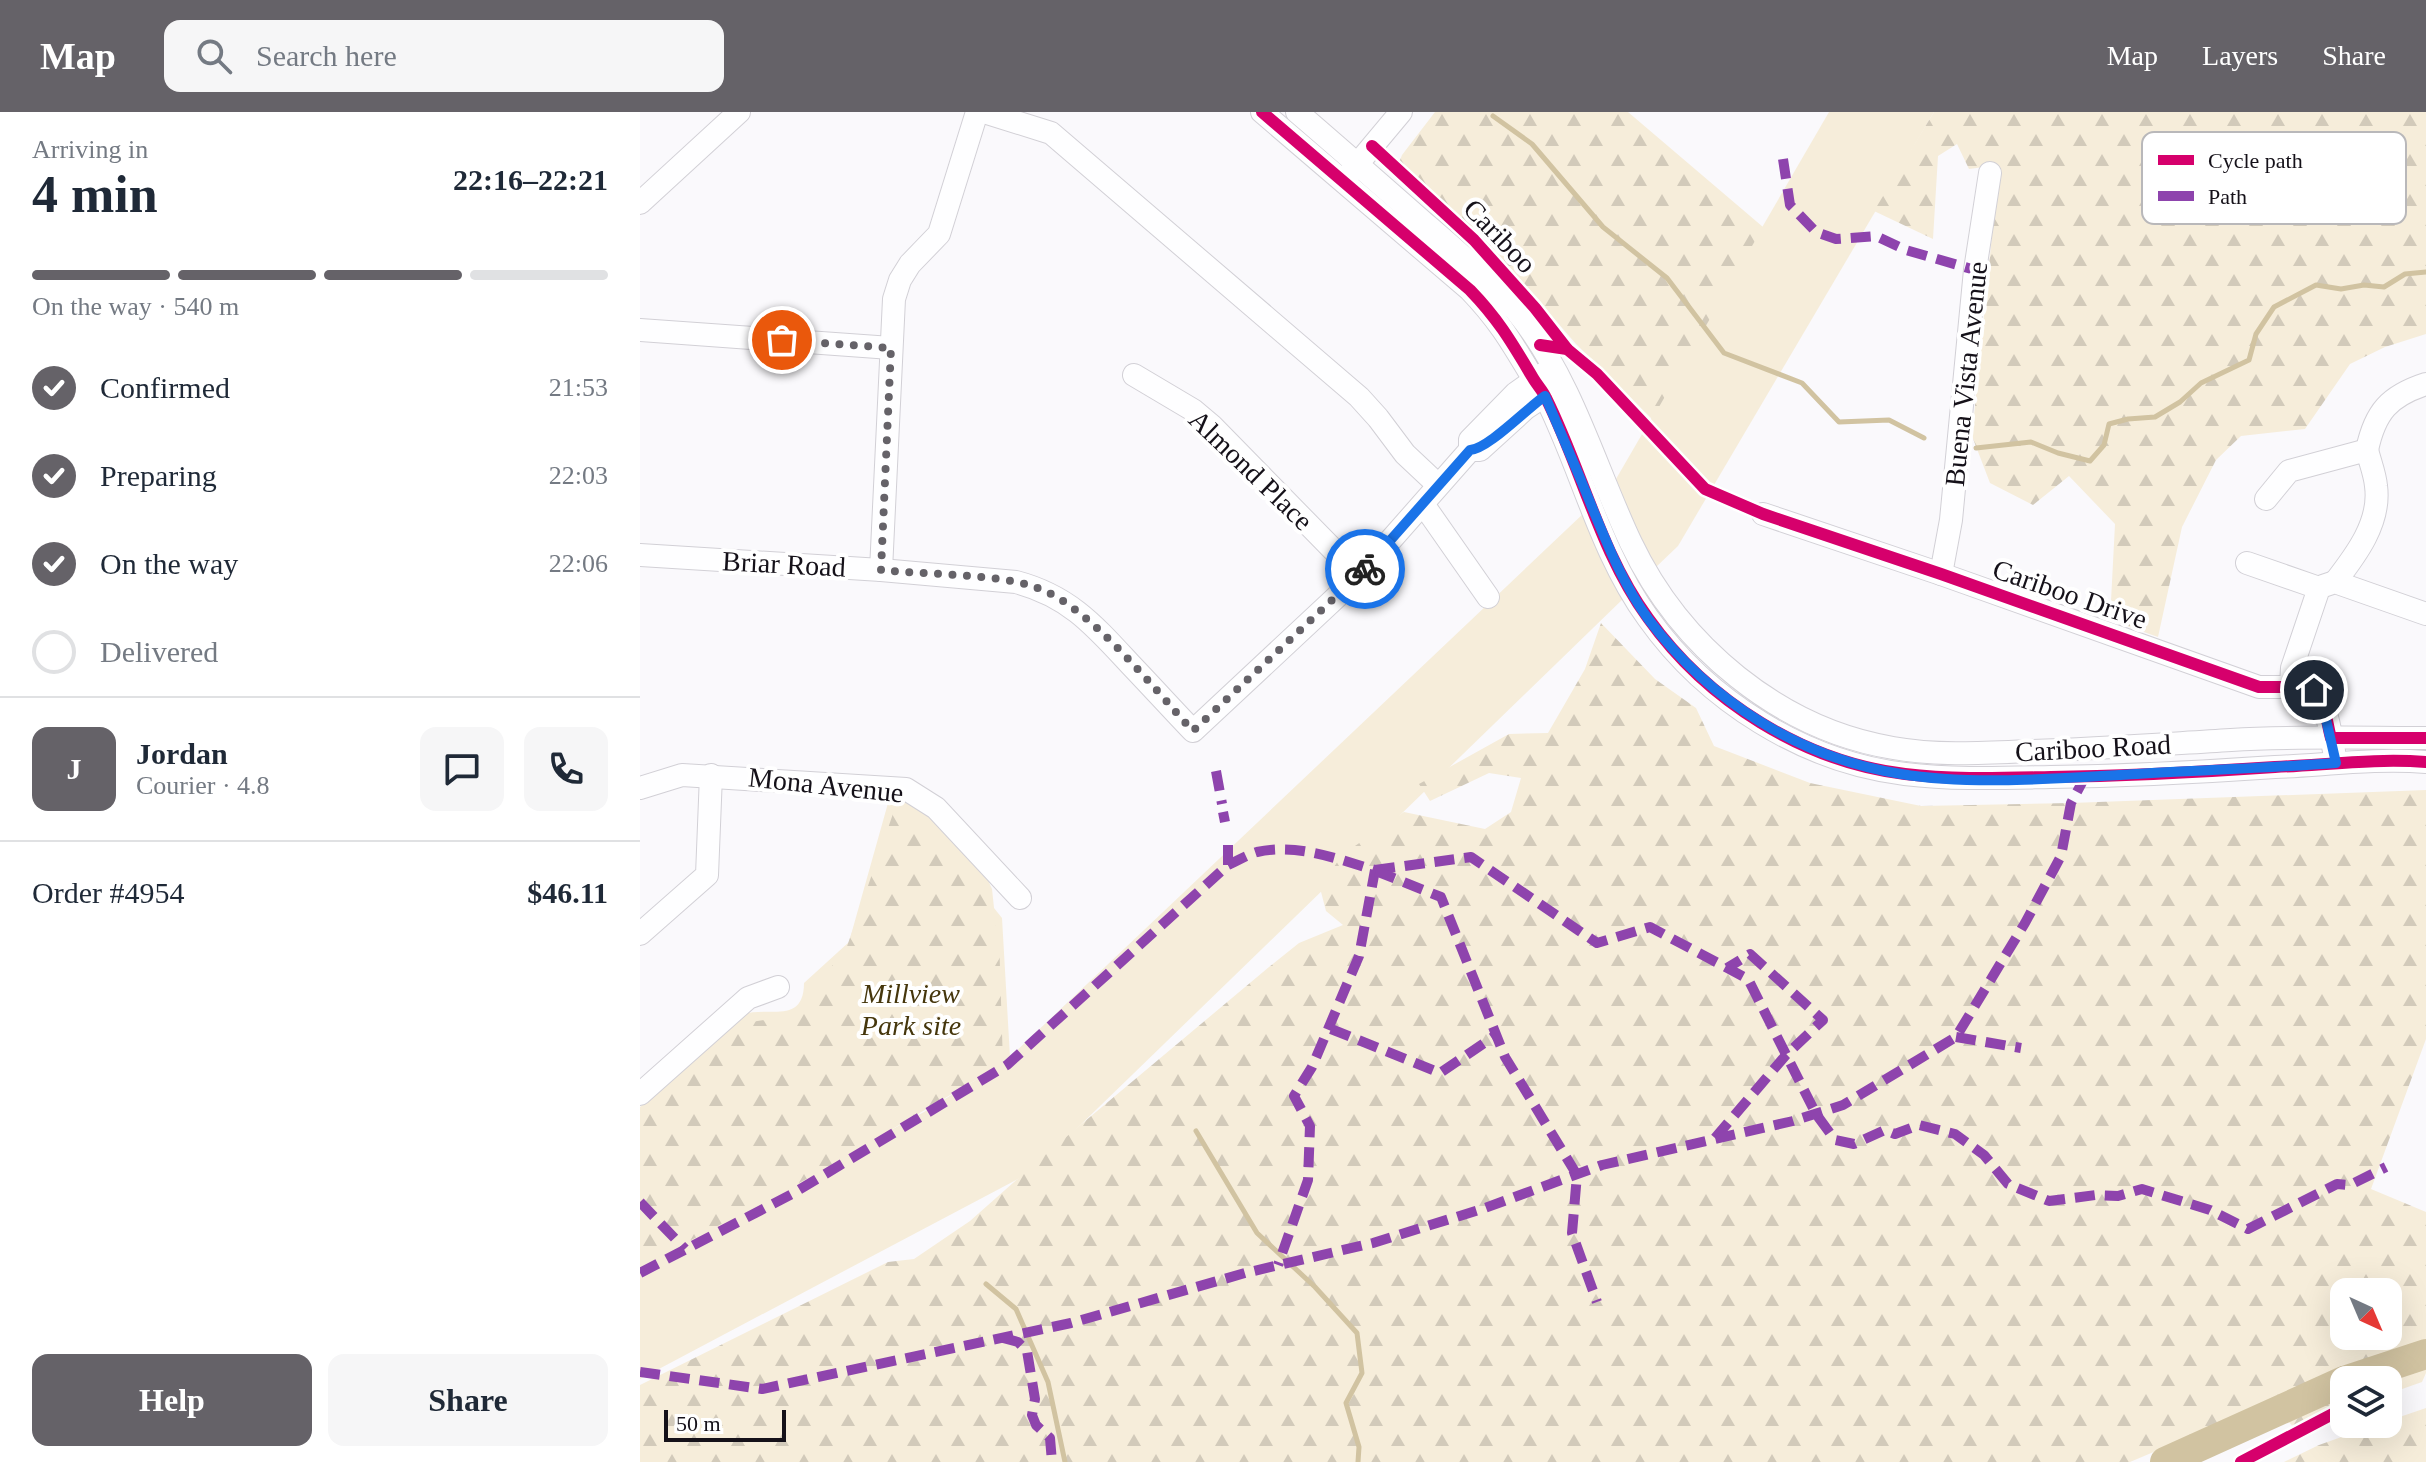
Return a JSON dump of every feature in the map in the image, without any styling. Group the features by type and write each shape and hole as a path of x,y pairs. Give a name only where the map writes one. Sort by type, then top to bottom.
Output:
{"street":[{"path":"640,203 739,112"},
{"path":"881,570 894,299 900,280 915,258 939,234 977,112"},
{"path":"984,112 1051,133 1359,397 1405,454 1438,485"},
{"name":"Cariboo Road","path":"1262,112 1351,172"},
{"name":"Cariboo Road","path":"1297,112 1351,172 1480,301 1549,381 1631,544 1667,604 1704,648 1772,702 1862,741 1891,748 1961,754 2233,740 2426,738"},
{"path":"1351,172 1401,112"},
{"name":"Buena Vista Avenue","path":"1941,574 1951,520 1975,270 1990,173"},
{"path":"640,330 891,348"},
{"name":"Almond Place","path":"1134,375 1193,410 1212,426 1359,576"},
{"name":"Briar Road","path":"640,555 1016,582 1054,595 1088,619 1193,731 1359,576 1470,450 1480,450 1526,408 1549,381"},
{"name":"Cariboo Road","path":"1549,381 1616,565 1649,620 1715,690 1769,728 1796,742 1859,765 1931,777 2085,777 2404,760 2426,762"},
{"path":"2291,687 2292,668 2327,585 2355,557 2374,512 2377,488 2367,450 2372,425 2387,404 2405,391 2426,384"},
{"path":"2266,499 2289,471 2367,450"},
{"path":"1423,504 1488,597"},
{"name":"Cariboo Drive","path":"1763,514 2259,687 2308,687 2318,695 2336,763"},
{"path":"2247,563 2426,614"},
{"path":"640,934 707,875 711,775"},
{"name":"Mona Avenue","path":"640,788 668,777 711,775 906,789 936,808 1020,898"},
{"path":"640,1094 748,998 778,987"}],"green space":[{"path":"1435,112 1628,112 1763,227 1652,419 1576,344 1499,255 1397,168 1402,155"},
{"path":"1829,112 1934,112 1678,546 1655,568 1616,479"},
{"path":"1934,112 2426,112 2426,334 2385,347 2350,364 2305,429 2241,436 2216,460 2182,527 2158,637 2110,620 2115,524 2069,476 2033,505 1990,483 1972,436 1999,165 1969,169 1957,144 1938,156 1933,239 1874,211"},
{"path":"1585,512 1625,597 1033,1171 640,1379 640,1266 924,1112 1003,1063 669,1247 640,1218 640,1107 742,1015 782,1011 798,1005 804,983 849,942 890,796 912,802 926,813 987,878 994,908 1002,918 1010,1057"},
{"path":"1601,623 1655,679 1696,708 1714,746 1810,783 1921,806 2426,790 2426,1039 2371,1189 2426,1212 2426,1373 2422,1382 2402,1389 2402,1366 2330,1366 2330,1415 2294,1428 2272,1402 2130,1462 640,1462 640,1385 888,1262 914,1259 970,1221 1299,943 1343,925 1326,911 1320,888 1342,855 1404,812 1485,829 1511,812 1521,778 1489,773 1430,801 1419,784 1509,734 1548,733 1585,669"},
{"name":"Millview Park site","path":"895,808 929,829 970,871 986,899 999,937 1003,1064 816,1174 640,1267 640,1120 751,1022 792,1016 810,998 812,984 844,955"},
{"path":"2426,1408 2426,1462 2284,1462 2339,1438 2402,1438 2402,1416"}],"waterway":[{"path":"1493,116 1532,144 1603,227 1667,278 1724,353 1802,383 1839,422 1889,420 1924,438"},
{"path":"1976,448 2031,442 2090,461 2104,445 2109,424 2155,417 2180,402 2201,383 2249,360 2256,334 2274,307 2316,285 2341,289 2364,285 2384,287 2405,274 2426,272"},
{"path":"1196,1131 1257,1233 1315,1287 1357,1333 1362,1373 1346,1403 1359,1447 1358,1462"},
{"path":"986,1284 1016,1309 1048,1382 1065,1462"},
{"path":"2390,1366 2426,1354"},
{"path":"2165,1462 2330,1387"}],"marked path":[{"path":"1783,159 1790,205 1816,232 1836,239 1876,236 1906,250 1975,270"},
{"path":"1216,771 1222,804"},
{"path":"640,1372 762,1389 1071,1323 1245,1273 1373,1243 1485,1208 1602,1165 1793,1121 1843,1105 1956,1037 2025,923 2061,856 2071,803 2085,777"},
{"path":"1223,812 1225,822"},
{"path":"640,1273 792,1194 1007,1065 1228,865 1228,841"},
{"path":"1228,865 1257,852 1287,849 1375,870 1359,956 1312,1067 1294,1096 1310,1126 1308,1180 1278,1265"},
{"path":"1375,870 1471,857 1597,943 1650,927 1748,979 1816,1114 1835,1140 1854,1144 1885,1130 1895,1134 1919,1125 1955,1134 1984,1155 2008,1184 2049,1201 2096,1195 2118,1196 2142,1189 2210,1210 2248,1229 2337,1184 2350,1185 2386,1167"},
{"path":"1376,871 1441,897 1505,1057 1577,1175 1572,1233 1597,1302"},
{"path":"1715,1138 1786,1055 1823,1020 1750,954 1727,968"},
{"path":"1331,1029 1440,1073 1496,1035"},
{"path":"1956,1037 2021,1048"},
{"path":"640,1202 685,1249"},
{"path":"1003,1338 1018,1342 1027,1351 1035,1399 1032,1415 1036,1425 1050,1438 1052,1462"}],"cycle path":[{"path":"1262,112 1470,290 1489,311 1545,395 1604,538 1631,593 1672,648 1699,676 1761,723 1831,756 1867,767 1941,777 2107,776 2369,761 2426,762"},
{"name":"Cariboo","path":"1372,146 1474,240 1567,349"},
{"path":"1540,345 1567,349 1597,374 1705,489 1763,514 2259,687 2308,687 2322,703 2331,738 2426,738"},
{"path":"2241,1462 2330,1415"}],"way so far":[{"path":"782,340 891,348 881,570 1016,582 1054,595 1088,619 1193,731 1365,569"}],"route":[{"path":"1365,569 1470,450 1480,450 1526,408 1545,396 1616,565 1649,620 1715,690 1769,728 1818,751 1859,765 1902,774 1987,779 2085,777 2336,763 2322,702 2314,690"}]}
